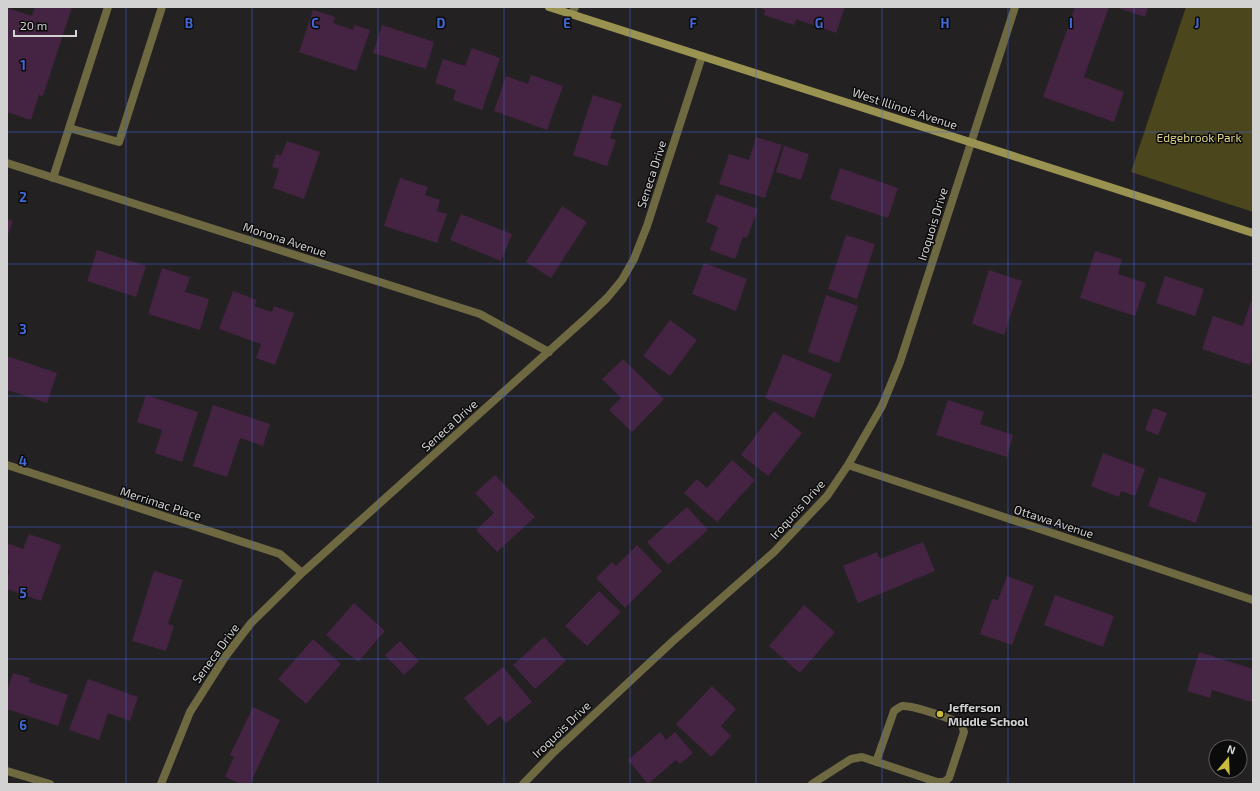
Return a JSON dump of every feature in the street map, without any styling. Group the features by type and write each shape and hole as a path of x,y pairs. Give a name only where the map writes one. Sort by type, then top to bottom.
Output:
{"main road":[{"name":"West Illinois Avenue","path":"550,7 573,11 702,56 1253,233"}],"street":[{"path":"53,178 108,7"},
{"path":"69,128 119,142 162,7"},
{"name":"Iroquois Drive","path":"523,784 555,751 673,641 774,552 827,496 848,465 882,406 900,362 1014,7"},
{"name":"Seneca Drive","path":"161,784 190,712 205,687 251,623 302,572 549,352 607,298 622,280 634,259 649,218 702,56"},
{"name":"Monona Avenue","path":"7,163 480,314 549,352"},
{"name":"Merrimac Place","path":"7,465 280,554 302,572"},
{"name":"Ottawa Avenue","path":"848,465 1253,600"},
{"path":"812,784 851,759 862,757 876,762 937,782 944,782 949,778 964,732 962,725 955,720 901,706 894,711 876,762"},
{"path":"7,771 50,784"}],"green space":[{"name":"Edgebrook Park","path":"1186,7 1253,7 1253,212 1131,172"}],"building":[{"path":"35,7 72,7 43,96 39,95 31,120 7,112 7,8 32,16"},
{"path":"756,7 845,7 836,33 796,19 794,25 764,15 765,10"},
{"path":"1075,7 1109,7 1084,77 1124,92 1114,122 1043,97"},
{"path":"1115,7 1148,7 1145,17"},
{"path":"313,10 335,17 333,23 353,30 354,25 370,30 356,71 299,52"},
{"path":"382,25 434,42 426,69 373,53"},
{"path":"472,48 500,58 482,110 453,100 456,90 435,83 443,59 465,66"},
{"path":"531,75 563,86 547,130 494,111 506,76 528,84"},
{"path":"593,95 622,104 610,138 616,140 607,166 573,155"},
{"path":"756,137 782,145 765,198 719,184 729,154 749,160"},
{"path":"287,141 320,152 304,199 273,188 279,169 272,167 276,154 281,156"},
{"path":"784,146 809,154 801,180 776,172"},
{"path":"840,168 898,188 888,218 830,199"},
{"path":"400,178 428,187 425,195 440,200 437,211 447,214 437,243 384,226"},
{"path":"716,194 758,209 747,238 743,237 735,259 710,250 718,227 706,222"},
{"path":"562,206 587,222 551,278 526,262"},
{"path":"461,214 512,234 501,261 450,240"},
{"path":"7,219 13,221 7,238"},
{"path":"846,235 875,244 857,299 828,289"},
{"path":"97,250 146,266 136,297 87,281"},
{"path":"1095,251 1122,259 1118,274 1146,283 1135,316 1080,298"},
{"path":"704,263 747,279 736,311 692,294"},
{"path":"162,268 190,277 185,292 209,299 200,330 148,314"},
{"path":"989,270 1022,281 1004,335 972,324"},
{"path":"1165,276 1204,289 1195,316 1156,303"},
{"path":"233,291 257,300 254,306 272,312 274,306 294,313 275,365 256,358 261,344 219,329"},
{"path":"826,295 858,306 839,363 808,352"},
{"path":"1251,301 1253,302 1253,355 1250,365 1202,349 1213,316 1243,326"},
{"path":"670,320 697,340 670,376 643,356"},
{"path":"783,354 832,374 814,418 765,398"},
{"path":"7,356 57,373 47,403 7,390"},
{"path":"623,359 664,399 632,432 609,410 621,398 602,379"},
{"path":"146,395 198,412 182,462 155,453 162,430 137,422"},
{"path":"948,400 984,412 980,424 1013,435 1007,457 936,435"},
{"path":"213,405 270,424 263,446 240,438 227,477 193,466"},
{"path":"1153,408 1167,413 1158,435 1145,430"},
{"path":"774,411 802,433 768,476 741,455"},
{"path":"1103,453 1145,469 1135,496 1121,491 1119,497 1091,486"},
{"path":"732,460 755,480 717,522 684,493 697,479 707,488"},
{"path":"495,475 535,517 497,552 476,530 494,513 475,493"},
{"path":"1159,477 1206,493 1196,523 1148,506"},
{"path":"687,507 708,530 668,565 647,542"},
{"path":"29,534 61,545 41,601 7,589 9,570 7,570 7,543 23,549"},
{"path":"923,542 935,571 858,603 843,566 877,552 880,559"},
{"path":"637,545 662,571 625,608 596,578 612,562 616,566"},
{"path":"154,571 183,580 168,624 174,626 166,651 132,641"},
{"path":"1007,576 1034,586 1012,645 980,634 992,599 998,600"},
{"path":"599,591 621,612 587,646 565,626"},
{"path":"1055,595 1114,616 1103,647 1044,625"},
{"path":"354,603 385,631 358,662 326,635"},
{"path":"804,605 835,632 800,673 769,646"},
{"path":"544,637 566,661 535,689 513,665"},
{"path":"313,639 341,664 306,704 278,679"},
{"path":"400,641 419,661 404,675 385,655"},
{"path":"1199,652 1253,669 1252,702 1212,690 1210,698 1187,691"},
{"path":"503,667 532,702 506,723 500,716 488,726 464,698"},
{"path":"13,673 30,678 29,682 68,695 58,726 7,709 7,691"},
{"path":"88,679 138,697 130,721 108,713 99,740 69,730"},
{"path":"712,686 736,709 721,726 731,736 711,757 676,724"},
{"path":"253,707 280,720 250,784 241,784 225,777 234,757 230,755"},
{"path":"660,732 666,740 675,732 693,753 680,764 676,760 648,784 628,760"}],"place":[{"name":"Jefferson Middle School","path":"940,714"}]}
